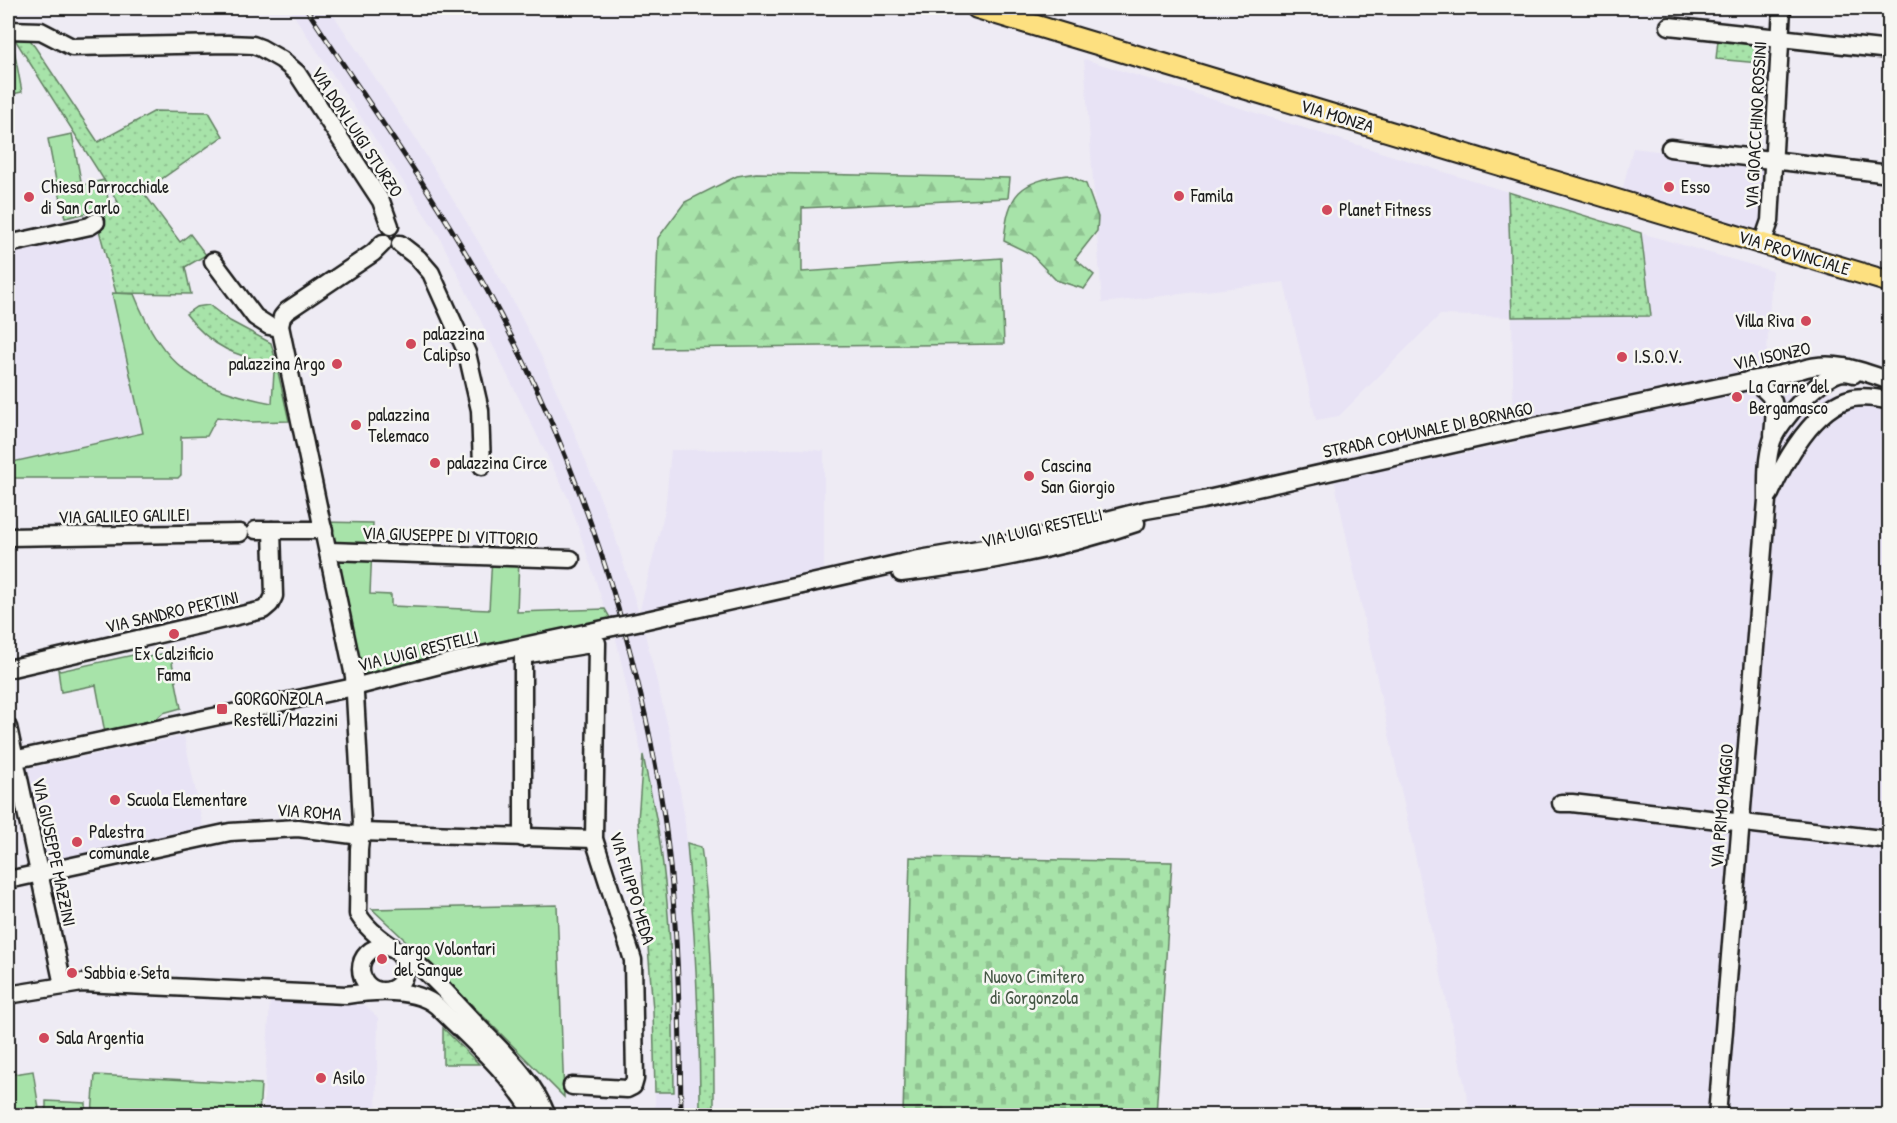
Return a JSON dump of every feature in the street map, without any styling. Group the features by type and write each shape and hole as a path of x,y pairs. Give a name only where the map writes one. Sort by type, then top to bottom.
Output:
{"main road":[{"name":"VIA MONZA","path":"976,8 1698,224"},
{"name":"VIA PROVINCIALE","path":"1698,224 1890,282"}],"street":[{"name":"VIA GIOACCHINO ROSSINI","path":"1762,243 1770,221 1782,8"},
{"path":"1669,26 1890,50"},
{"name":"VIA DON LUIGI STURZO","path":"8,30 41,31 72,47 253,45 271,52 297,73 381,201 390,226 402,232 403,239 392,244"},
{"path":"1670,148 1890,174"},
{"path":"8,244 90,226 96,222"},
{"path":"8,995 87,984 346,995 394,988 404,977 405,963 401,956 360,918 358,909 361,834 354,676 280,328 282,317 287,311 392,244 418,258 431,273 467,353 480,410 482,466"},
{"path":"213,261 256,318 269,326 280,328"},
{"name":"VIA ISONZO","path":"1662,399 1800,370 1830,371"},
{"path":"1830,371 1890,382"},
{"path":"1830,371 1890,392"},
{"name":"VIA PRIMO MAGGIO","path":"1816,422 1833,389 1830,371"},
{"name":"VIA PRIMO MAGGIO","path":"1773,439 1789,415 1830,371"},
{"name":"VIA PRIMO MAGGIO","path":"1717,1116 1767,500 1767,471 1776,408 1769,392 1749,380"},
{"name":"VIA PRIMO MAGGIO","path":"1767,500 1788,457 1816,422 1833,406 1853,398 1890,401"},
{"name":"STRADA COMUNALE DI BORNAGO","path":"1203,500 1662,399"},
{"name":"VIA LUIGI RESTELLI","path":"11,760 354,687 459,660 914,560 1025,541 1146,510 1203,500"},
{"path":"256,531 324,530"},
{"name":"VIA GALILEO GALILEI","path":"8,537 256,531"},
{"name":"VIA SANDRO PERTINI","path":"8,669 263,610 274,598 256,531"},
{"name":"VIA GIUSEPPE DI VITTORIO","path":"329,551 571,559"},
{"name":"VIA FILIPPO MEDA","path":"523,838 523,655 597,643 594,839 633,960 635,1079 633,1086 627,1089 572,1086"},
{"name":"VIA GIUSEPPE MAZZINI","path":"8,727 11,760 39,873 63,986"},
{"path":"1562,803 1890,840"},
{"name":"VIA ROMA","path":"8,880 239,831 297,828 361,834 594,839"},
{"path":"535,1116 510,1080 436,1006 422,997 372,988 364,981 360,971 367,953 376,947 387,946 416,964 434,980 524,1075 537,1093 547,1116"}],"shaded area":[{"path":"289,8 329,8 419,144 513,301 543,360 571,424 615,536 639,613 665,510 671,450 802,449 824,451 824,568 817,576 640,614 672,743 684,814 694,914 700,1115 655,1115 655,1092 674,1092 670,947 656,819 612,621 605,609 569,500 439,236"},
{"path":"1084,59 1508,192 1512,316 1650,316 1641,233 1772,271 1766,368 1889,413 1889,1115 1471,1115 1334,479 1514,444 1512,317 1440,315 1339,416 1316,420 1284,282 1102,303"},
{"path":"1633,148 1768,165 1764,220 1760,232 1622,191"},
{"path":"98,229 143,433 8,463 8,250"},
{"name":"Scuola Elementare","path":"184,736 204,831 45,864 26,769"},
{"name":"Asilo","path":"270,1001 365,1005 378,1018 376,1115 263,1115"}],"green space":[{"path":"14,38 29,38 98,142 155,111 209,112 223,136 143,192 180,242 190,234 206,255 185,267 191,294 116,293 96,219 118,202"},
{"path":"1718,40 1760,44 1759,63 1716,59"},
{"path":"13,44 22,92 8,95 8,45"},
{"path":"72,134 81,181 57,186 48,139"},
{"path":"756,173 1010,178 1008,198 802,208 802,272 1001,258 1004,344 654,348 658,238 685,202 737,176"},
{"path":"1068,175 1086,184 1098,217 1097,231 1075,259 1094,275 1084,289 1056,280 1031,254 1004,241 1009,211 1019,192 1038,181"},
{"path":"104,180 110,208 65,218 59,191"},
{"path":"1508,192 1641,233 1651,316 1512,317"},
{"path":"112,293 134,294 157,340 185,371 202,381 222,390 272,403 274,372 278,372 289,421 250,422 217,417 207,436 181,437 181,475 178,478 8,478 8,463 143,433"},
{"path":"209,305 230,321 271,343 277,365 226,349 206,335 186,314 196,307"},
{"path":"322,522 373,523 370,594 391,595 391,606 489,610 492,556 519,558 517,612 605,609 612,621 353,686"},
{"path":"170,652 181,708 163,713 151,723 105,733 96,685 61,692 58,669 60,671 142,653 144,658"},
{"path":"643,755 656,818 665,886 672,989 674,1092 655,1092 653,1010 638,820"},
{"path":"687,843 701,847 705,880 712,981 714,1115 700,1115 696,979"},
{"name":"Nuovo Cimitero di Gorgonzola","path":"910,857 1172,862 1156,1115 903,1115"},
{"path":"557,905 564,1097 436,969 372,909"},
{"path":"443,1028 479,1064 443,1064"},
{"path":"33,1071 40,1115 12,1115 8,1075"},
{"path":"95,1075 261,1084 259,1115 92,1115"},
{"path":"46,1101 86,1103 86,1115 46,1115"}],"railway":[{"path":"306,8 422,182 487,290 548,415 575,480 598,546 637,680 664,816 675,928 681,1116"}],"place":[{"name":"Esso","path":"1669,187"},
{"name":"Famila","path":"1179,196"},
{"name":"Chiesa Parrocchiale di San Carlo","path":"29,197"},
{"name":"Planet Fitness","path":"1327,210"},
{"name":"Villa Riva","path":"1806,321"},
{"name":"palazzina Calipso","path":"411,344"},
{"name":"I.S.O.V.","path":"1622,357"},
{"name":"palazzina Argo","path":"337,364"},
{"name":"La Carne del Bergamasco","path":"1737,397"},
{"name":"palazzina Telemaco","path":"356,425"},
{"name":"palazzina Circe","path":"435,463"},
{"name":"Cascina San Giorgio","path":"1029,476"},
{"name":"Ex Calzificio Fama","path":"174,634"},
{"name":"GORGONZOLA Restelli/Mazzini","path":"222,709"},
{"name":"Scuola Elementare","path":"115,800"},
{"name":"Palestra comunale","path":"77,842"},
{"name":"Largo Volontari del Sangue","path":"382,959"},
{"name":"Sabbia e Seta","path":"72,973"},
{"name":"Sala Argentia","path":"44,1038"},
{"name":"Asilo","path":"321,1078"}]}
